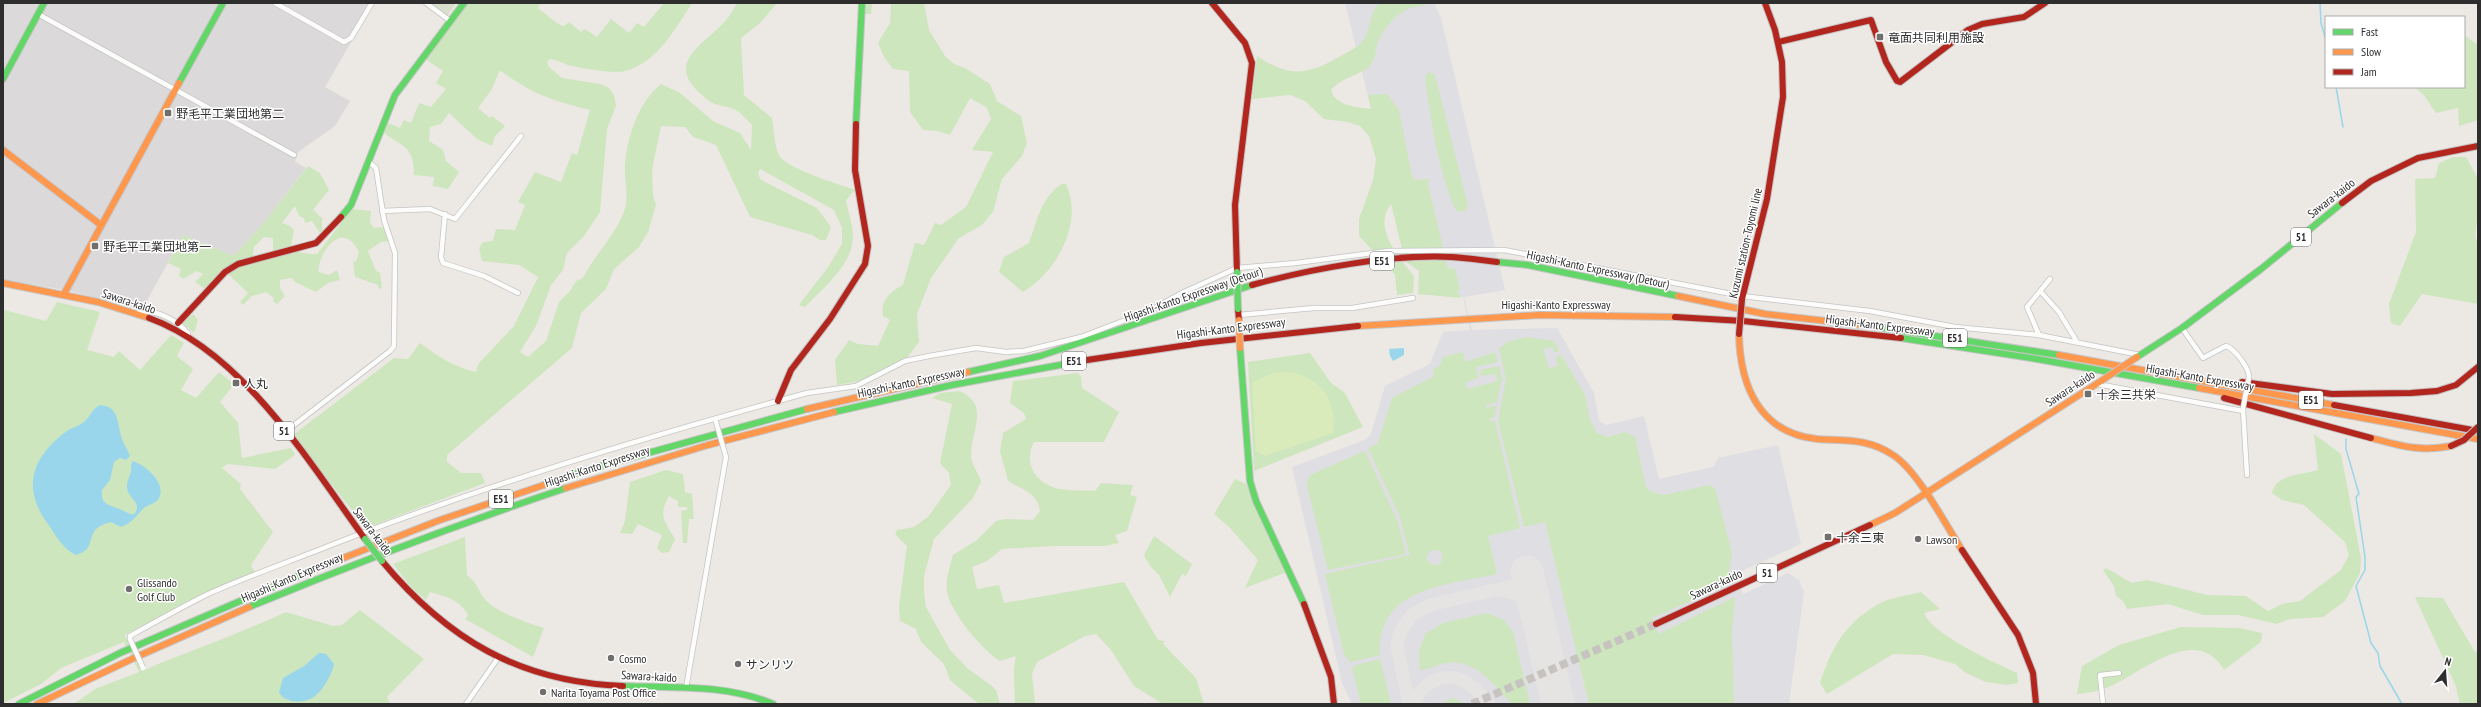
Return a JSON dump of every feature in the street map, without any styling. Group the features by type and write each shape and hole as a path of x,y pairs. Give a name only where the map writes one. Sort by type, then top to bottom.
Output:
{"main road":[{"path":"3,79 44,3"},
{"path":"64,294 223,3"},
{"path":"178,322 225,272 238,264 316,243 324,238 350,208 395,95 449,20 464,3"},
{"path":"778,401 791,370 830,319 865,264 867,255 868,237 855,170 858,52 862,3"},
{"path":"1212,3 1245,43 1252,63 1235,205 1240,348 1250,481 1256,501 1298,592 1331,677 1334,704"},
{"name":"Kuzumi station-Toyomi line","path":"1766,3 1778,42 1782,62 1783,97 1767,199 1742,297 1739,334 1739,359 1742,379 1752,400 1773,421 1791,432 1811,438 1853,439 1878,446 1903,462 1927,494 2018,635 2033,672 2036,704"},
{"path":"1778,42 1871,20 1886,62 1897,81 1900,82 1968,30 1982,24 2024,17 2045,3"},
{"name":"Sawara-kaido","path":"1656,624 1879,522 1927,494 2182,328 2261,269 2329,212 2371,181 2418,158 2478,146"},
{"path":"3,150 101,225"},
{"name":"Higashi-Kanto Expressway (Detour)","path":"1008,364 1071,347 1227,292 1276,278 1332,267 1416,258 1464,258 1528,265 1765,314"},
{"name":"Sawara-kaido","path":"3,283 64,294 135,313 157,321 188,338 220,362 263,404 400,583 436,620 498,658 548,676 567,680 598,684 734,692 773,704"},
{"name":"Higashi-Kanto Expressway","path":"1765,314 1930,334 2144,370 2478,431"},
{"name":"Higashi-Kanto Expressway","path":"37,704 124,661 302,584 506,506 647,461 805,418 946,385 1089,358 1261,335 1404,320 1492,316 1632,315 1741,321 1860,333 1996,352 2478,439"},
{"name":"Higashi-Kanto Expressway","path":"19,704 120,653 291,578 502,498 582,471 732,428 875,392 1008,364"},
{"path":"2144,370 2332,394 2375,394 2442,390 2463,381 2478,367"},
{"path":"2164,382 2413,449 2430,450 2451,446 2464,440 2478,428"}],"street":[{"path":"275,3 344,42 351,38 372,3"},
{"path":"426,3 449,20"},
{"path":"38,14 294,155"},
{"path":"382,211 430,209 453,218 457,218 521,136"},
{"path":"284,432 327,402 390,351 394,346 395,253 382,211 376,168 368,161"},
{"path":"445,214 441,257 443,263 484,276 518,293"},
{"path":"143,668 130,636 206,595 508,480 778,401 807,394 856,386 905,361 976,348 1006,352 1024,351 1081,337 1149,312 1184,292 1237,270 1388,251 1504,250 1742,297 1870,311 1926,323 2039,335 2139,356"},
{"path":"2039,335 2027,309 2050,279"},
{"path":"2041,292 2059,312 2077,342"},
{"path":"1239,315 1314,308 1352,308 1413,298"},
{"path":"135,313 146,311 178,322 188,333 188,338"},
{"path":"2182,328 2203,358 2226,346 2230,347 2249,377 2243,409 2247,475"},
{"path":"2099,382 2243,409"},
{"path":"686,689 726,457 715,420"},
{"path":"466,704 498,658"},
{"path":"2102,704 2100,675 2119,673"}],"shaded area":[{"path":"3,3 374,3 325,87 350,101 335,126 298,152 295,162 306,168 266,220 234,256 183,235 144,306 134,307 66,290 3,280"},
{"path":"1345,3 1434,3 1441,18 1505,290 1464,297 1472,330 1557,328 1594,393 1599,421 1607,425 1644,416 1659,479 1713,467 1718,458 1778,445 1801,544 1735,574 1743,594 1788,573 1799,580 1804,592 1789,704 1352,704 1342,683 1292,467 1365,440 1371,434 1385,386 1430,364 1443,332 1470,330 1463,297 1418,294 1419,271 1405,261 1393,198"}],"green space":[{"path":"430,3 454,3 455,5 447,16"},
{"path":"468,3 540,3 538,8 558,24 564,26 569,22 581,32 585,29 597,37 611,19 629,33 637,23 644,27 664,3 692,3 664,44 647,61 636,67 620,72 607,72 570,65 550,59 547,62 549,67 562,78 600,84 608,87 614,95 616,106 607,129 600,212 584,236 567,253 563,270 551,285 536,326 520,352 528,357 546,341 559,302 570,291 576,281 583,278 614,232 626,204 627,194 625,164 626,153 632,131 640,110 646,100 661,84 680,93 713,121 740,133 751,150 752,125 736,110 709,101 694,88 687,76 686,66 690,57 697,48 727,19 737,3 777,3 760,23 741,38 744,95 772,118 776,147 779,155 784,160 802,171 855,190 846,200 853,234 852,245 849,255 843,265 829,283 805,307 799,305 828,267 842,244 842,228 834,210 760,169 758,174 761,180 817,208 831,227 826,240 820,240 812,235 750,217 716,145 693,137 685,127 661,126 652,170 653,195 656,205 648,232 639,247 614,269 606,289 581,313 572,348 447,455 447,462 461,473 481,473 485,483 366,528 293,435 394,358 408,359 420,343 447,361 476,372 479,363 514,326 538,277 519,265 482,261 479,248 483,242 493,241 496,229 515,230 525,205 518,202 535,172 561,182 572,153 577,155 590,110 543,96 523,86 501,71 499,72 492,89 478,108 490,118 492,116 505,126 495,136 492,146 477,139 449,113 441,124 430,127 429,141 443,150 446,161 459,172 448,189 433,186 434,177 414,175 414,166 410,153 403,145 384,133 388,123 400,128 404,120 411,123 419,103 431,107 446,89 436,83 443,71 424,58 454,18"},
{"path":"865,3 872,3 871,14 864,14"},
{"path":"888,3 924,3 929,30 945,56 954,64 965,68 990,84 997,101 1021,116 1027,143 1022,156 1002,179 993,212 982,225 959,238 931,278 917,314 919,342 907,358 876,375 861,381 837,385 835,360 849,340 858,344 878,346 890,320 883,316 883,305 890,294 903,285 915,243 924,245 935,223 941,225 966,207 993,152 972,150 991,119 987,108 970,98 950,135 938,131 923,130 910,112 909,71 893,69 884,57 878,43 890,23 891,4"},
{"path":"1380,3 1430,3 1409,9 1398,15 1381,35 1372,63 1364,71 1342,81 1331,90 1333,95 1342,103 1371,109 1368,95 1387,94 1399,110 1412,176 1416,180 1429,179 1428,184 1448,269 1455,268 1460,291 1457,291 1461,298 1418,294 1419,271 1405,261 1391,204 1386,213 1384,223 1386,232 1395,251 1414,276 1413,293 1397,295 1395,275 1359,236 1359,219 1373,180 1376,159 1369,136 1360,126 1348,122 1324,119 1305,101 1290,95 1252,99 1257,56 1279,68 1289,71 1298,72 1317,68 1356,47 1362,42 1368,30 1374,11"},
{"path":"2465,36 2478,45 2478,120 2459,126 2458,108 2436,113 2423,94 2415,88 2465,88"},
{"path":"1429,72 1435,75 1468,206 1463,212 1456,211 1444,179 1433,128 1425,77"},
{"path":"2453,157 2466,157 2478,179 2478,214 2475,235 2478,246 2478,304 2422,294 2400,326 2391,323 2389,304 2416,232 2415,179 2435,178 2439,163"},
{"path":"308,166 320,173 329,190 313,210 322,218 322,230 320,233 312,221 305,223 304,218 299,216 295,206 282,223 290,226 294,230 291,247 273,250 273,238 264,237 254,247 253,256 224,270 205,289 195,282 203,274 197,271 183,279 179,276 181,269 168,263 183,235 234,256 266,220"},
{"path":"1062,184 1066,184 1071,199 1072,214 1064,245 1047,272 1023,292 999,272 1004,257 1029,243 1037,218 1044,203 1055,189"},
{"path":"352,209 371,211 370,223 374,228 384,227 389,241 381,242 368,251 376,271 380,273 382,288 378,289 378,285 355,277 353,263 357,260 359,252 353,243 346,238 340,238 333,241 328,247 323,255 318,272 329,275 337,270 340,280 328,283 316,292 295,282 292,278 280,280 280,288 285,296 277,304 273,301 274,298 266,292 252,296 243,305 240,302 248,293 228,274 251,263 276,255 295,252 317,254"},
{"name":"Glissando Golf Club","path":"57,302 100,312 87,350 114,357 119,351 140,370 171,335 184,343 177,356 193,369 181,390 196,398 219,372 234,384 220,402 238,423 242,458 291,448 295,455 275,469 228,464 222,468 241,484 240,489 273,532 251,565 255,572 185,603 125,635 141,671 250,628 286,612 333,626 342,625 360,610 424,659 387,697 390,704 74,704 95,689 139,672 124,642 61,668 41,684 3,703 3,312 4,310 46,321"},
{"path":"193,314 198,320 194,333 183,323"},
{"path":"1526,337 1554,341 1559,350 1557,352 1554,352 1553,347 1543,349 1549,368 1558,366 1556,357 1559,355 1563,358 1585,395 1590,420 1597,433 1608,437 1625,432 1635,437 1646,487 1651,492 1664,495 1709,485 1715,488 1732,553 1728,576 1730,584 1652,618 1658,634 1735,597 1732,632 1734,704 1589,704 1545,522 1524,527 1498,421 1506,379 1499,349 1507,342"},
{"path":"1463,352 1465,362 1495,352 1498,362 1476,367 1478,378 1466,382 1467,389 1498,381 1496,374 1481,376 1480,370 1499,366 1502,379 1497,402 1486,405 1487,408 1497,405 1494,418 1490,418 1490,421 1495,421 1520,528 1488,536 1497,574 1437,587 1419,593 1402,602 1390,615 1382,632 1380,655 1350,662 1344,654 1325,574 1410,555 1399,515 1368,448 1378,443 1392,398 1434,376 1433,368 1439,367 1443,357","holes":["1432,550 1440,551 1442,557 1441,562 1438,565 1431,564 1427,560 1427,555"]},
{"path":"1310,353 1331,383 1345,393 1363,427 1254,471 1248,362"},
{"path":"1284,372 1307,377 1324,391 1332,410 1334,421 1333,433 1265,456 1256,451 1252,382 1273,373"},
{"path":"1078,373 1081,377 1082,388 1119,412 1104,442 1034,442 1030,456 1032,470 1041,481 1047,485 1060,489 1095,491 1101,483 1133,485 1130,495 1137,497 1127,531 1115,535 1119,543 1105,546 1055,546 1002,549 987,561 972,567 977,589 999,585 1004,603 1124,582 1158,640 1165,641 1163,644 1196,678 1204,704 1163,704 1134,686 1111,650 1096,634 1085,636 1037,662 1032,674 1035,704 1015,704 1014,674 1016,656 1000,661 993,656 968,630 954,610 950,601 947,592 947,583 953,555 977,540 996,521 1006,519 1033,520 1040,511 1036,500 1028,492 1008,481 1000,451 1003,433 1026,419 1024,413 1010,403 1013,381"},
{"path":"959,391 968,396 974,403 977,410 971,457 981,482 973,498 934,539 924,576 924,594 926,607 950,650 967,668 996,690 1000,704 979,704 950,680 944,664 921,642 916,629 900,621 899,606 907,546 895,534 897,530 914,527 928,517 951,485 949,473 940,463 952,404 932,398 940,393"},
{"path":"2314,434 2341,454 2361,558 2360,573 2345,601 2323,617 2290,619 2277,624 2238,615 2203,615 2168,604 2127,609 2123,601 2116,596 2114,586 2103,570 2106,568 2132,583 2147,580 2207,595 2246,596 2268,611 2282,604 2300,601 2341,570 2349,555 2345,542 2304,505 2282,500 2272,493 2274,487 2279,482 2290,476 2318,470"},
{"path":"1365,451 1398,522 1406,554 1328,570 1307,486 1308,478 1312,474"},
{"path":"666,470 683,474 685,492 692,494 694,519 689,519 687,543 683,543 681,511 687,510 687,507 678,507 678,501 669,496 663,513 665,522 675,539 669,552 662,553 657,548 662,535 638,524 632,534 620,533 625,521 630,482"},
{"path":"1235,479 1246,484 1287,572 1245,588 1258,560 1230,528 1214,514"},
{"path":"1154,536 1192,564 1186,576 1182,574 1170,597 1159,575 1150,566 1144,555"},
{"path":"465,537 467,575 485,599 496,609 504,613 544,628 533,657 465,619 468,615 465,610 452,599 430,592 426,600 411,587 393,564"},
{"path":"1921,592 1940,609 1924,613 1929,621 1951,639 2017,673 2018,683 2007,685 1986,682 1966,673 1955,664 1923,655 1893,654 1827,694 1820,683 1824,671 1834,648 1856,620 1882,602"},
{"path":"2415,597 2443,598 2475,652 2478,651 2478,704 2460,704 2455,684"},
{"path":"1487,613 1504,620 1513,632 1530,704 1512,704 1484,675 1467,665 1447,663 1420,670 1419,652 1425,634 1443,623"},
{"path":"2181,627 2240,628 2262,633 2261,642 2224,670 2213,657 2200,651 2187,650 2172,654 2157,661 2106,688 2077,694 2082,666 2119,645"},
{"path":"1380,659 1391,704 1361,704 1352,668 1356,665"},
{"path":"1452,698 1467,704 1442,704"}],"water":[{"path":"1404,348 1404,355 1393,361 1390,356 1389,349"},
{"path":"100,405 111,409 117,417 122,439 130,456 126,460 120,458 114,462 110,480 102,490 103,499 105,502 110,506 129,514 134,514 137,505 127,488 131,464 133,461 143,466 154,475 160,486 161,492 156,502 144,508 125,526 121,527 111,522 96,529 88,548 76,555 60,542 39,510 34,497 33,484 39,460 47,449 70,429 84,422 95,408"},
{"path":"319,653 326,654 334,664 329,677 321,690 311,699 296,702 290,701 282,696 279,692 283,678 304,666"}],"waterway":[{"path":"2320,3 2321,23 2325,37"},
{"path":"2336,88 2343,127"},
{"path":"2346,439 2346,449 2359,494 2356,497 2365,557 2365,570 2356,586 2371,643 2378,653 2380,666 2402,704"}],"taxiway":[{"path":"1409,704 1397,646 1400,632 1412,615 1430,605 1529,582"},
{"path":"1500,590 1512,592 1527,601 1537,615"},
{"path":"1414,704 1423,689 1436,680 1444,678 1461,680 1472,686 1489,704"}],"runway":[{"path":"1527,572 1558,704"}],"tunnel":[{"path":"1472,704 1656,624"}],"traffic: fast":[{"path":"3,79 44,3"},
{"path":"179,83 223,3"},
{"path":"341,217 351,205 395,95 464,3"},
{"path":"856,124 862,3"},
{"path":"2137,357 2182,328 2261,269 2342,203"},
{"path":"1497,262 1528,265 1678,296"},
{"path":"1237,272 1238,309"},
{"path":"968,372 1040,356 1252,285"},
{"path":"1870,326 2059,355"},
{"path":"1901,338 2037,359 2199,388"},
{"path":"1240,348 1250,481 1256,501 1304,604"},
{"path":"834,412 952,385 1087,360"},
{"path":"544,485 583,471 807,409"},
{"path":"249,607 406,545 566,488"},
{"path":"365,539 382,561"},
{"path":"19,704 120,653 305,573"},
{"path":"623,686 680,687 718,690 737,693 773,704"}],"traffic: slow":[{"path":"64,294 179,83"},
{"path":"3,150 101,225"},
{"path":"3,283 98,302 149,318"},
{"path":"1678,296 1765,314 1870,326"},
{"path":"1358,326 1539,315 1675,317"},
{"path":"1239,320 1240,348"},
{"path":"1739,334 1743,371 1749,388 1767,417 1780,427 1797,435 1817,439 1856,441 1875,446 1893,455 1912,473 1921,485 1962,550"},
{"path":"2059,355 2334,405"},
{"path":"2101,381 2137,357"},
{"path":"807,409 968,372"},
{"path":"1870,525 1895,513 2101,381"},
{"path":"2199,388 2478,439"},
{"path":"566,488 708,445 834,412"},
{"path":"2371,438 2401,446 2420,448 2440,448 2451,446"},
{"path":"305,573 440,520 544,485"},
{"path":"37,704 134,658 249,607"}],"traffic: jam":[{"path":"1212,3 1245,43 1252,63 1235,205 1237,272"},
{"path":"1742,299 1767,199 1783,97 1782,62 1775,30 1765,3"},
{"path":"1778,42 1871,20 1886,62 1897,81 1900,82 1968,30 1982,24 2024,17 2045,3"},
{"path":"778,401 791,370 830,319 865,264 868,246 855,170 856,124"},
{"path":"2342,203 2371,181 2418,158 2478,146"},
{"path":"178,323 225,272 238,264 316,243 341,217"},
{"path":"1252,285 1299,273 1377,260 1451,257 1497,262"},
{"path":"1739,334 1742,299"},
{"path":"1238,309 1239,320"},
{"path":"1675,317 1743,321 1901,338"},
{"path":"149,318 183,334 215,356 244,383 271,412 297,444 365,539"},
{"path":"1087,360 1201,343 1358,326"},
{"path":"2242,382 2332,394 2411,393 2437,391 2456,385 2478,367"},
{"path":"2224,398 2371,438"},
{"path":"2334,405 2478,431"},
{"path":"2451,446 2464,440 2478,427"},
{"path":"1656,624 1870,525"},
{"path":"1962,550 2018,635 2033,673 2036,704"},
{"path":"382,561 407,589 432,613 459,634 488,651 518,665 551,676 585,683 623,686"},
{"path":"1304,604 1331,677 1334,704"}],"place":[{"name":"竜面共同利用施設","path":"1880,37"},
{"name":"野毛平工業団地第二","path":"168,113"},
{"name":"野毛平工業団地第一","path":"95,246"},
{"name":"人丸","path":"236,383"},
{"name":"十余三共栄","path":"2088,394"},
{"name":"十余三東","path":"1828,537"},
{"name":"Lawson","path":"1918,539"},
{"name":"Glissando Golf Club","path":"129,589"},
{"name":"Cosmo","path":"611,658"},
{"name":"サンリツ","path":"738,664"},
{"name":"Narita Toyama Post Office","path":"543,692"}]}
